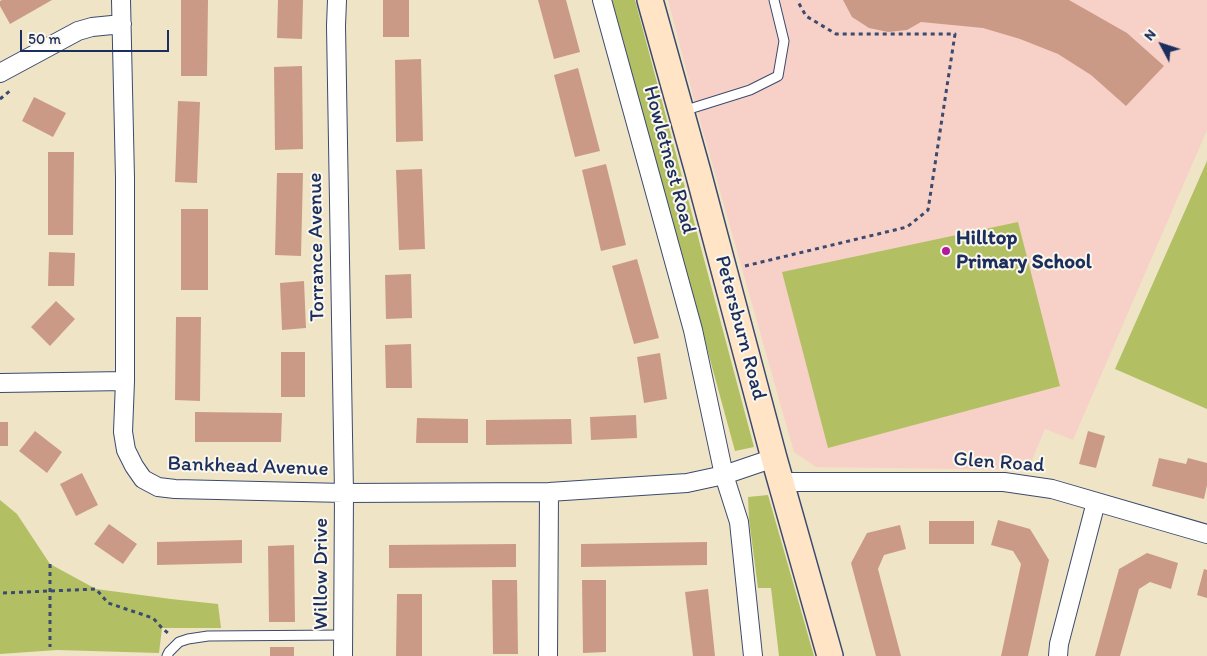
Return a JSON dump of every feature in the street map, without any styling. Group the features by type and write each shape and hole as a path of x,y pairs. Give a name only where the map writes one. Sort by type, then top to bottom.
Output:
{"main road":[{"name":"Petersburn Road","path":"650,0 725,271 774,458 830,656"}],"street":[{"name":"Bankhead Avenue","path":"121,0 125,178 123,432 126,450 143,479 158,487 175,489 344,493 548,492 687,483 724,474 774,458"},
{"name":"Torrance Avenue","path":"337,0 336,46 344,493"},
{"name":"Howletnest Road","path":"602,0 693,330 724,474 739,522 753,656"},
{"path":"0,73 78,30 122,24"},
{"path":"0,383 124,381"},
{"name":"Glen Road","path":"781,482 1004,482 1052,489 1207,534"},
{"path":"548,492 548,656"},
{"name":"Willow Drive","path":"343,656 344,493"},
{"path":"1058,656 1096,502"}],"lane":[{"path":"681,112 750,90 778,76 784,41 774,0"},
{"path":"167,656 179,642 208,636 344,635"}],"path":[{"path":"725,271 907,227 928,210 955,34 836,34 806,16 797,0"},
{"path":"50,564 50,647"},
{"path":"3,592 96,589 108,603 153,618 179,642"}],"shaded area":[{"name":"Hilltop Primary School","path":"668,0 1207,0 1207,130 1073,440 1045,429 1028,470 816,467 794,452 695,103"}],"green space":[{"path":"612,0 635,0 754,447 735,451"},
{"path":"1207,161 1207,409 1115,369"},
{"path":"1018,222 1060,386 828,448 782,272"},
{"path":"768,495 814,656 779,656 771,588 758,588 748,497"},
{"path":"0,500 17,514 50,564 96,589 218,604 221,628 162,628 159,653 57,650 0,654"}],"building":[{"path":"52,0 10,24 0,6 0,1"},
{"path":"181,0 208,0 207,76 181,76"},
{"path":"278,0 303,0 302,39 277,38"},
{"path":"383,0 409,0 409,37 383,37"},
{"path":"538,0 566,0 580,52 554,59"},
{"path":"843,0 1069,0 1127,33 1164,66 1126,106 1091,75 1058,54 1020,39 983,28 921,22 907,30 888,32 869,28 852,17"},
{"path":"421,59 423,141 396,142 395,60"},
{"path":"302,66 303,149 275,150 274,67"},
{"path":"578,68 600,151 575,157 554,75"},
{"path":"34,97 66,113 53,137 22,121"},
{"path":"178,101 200,102 197,183 175,182"},
{"path":"48,152 74,152 73,235 48,235"},
{"path":"606,164 626,245 601,251 582,170"},
{"path":"422,169 425,249 399,250 396,170"},
{"path":"277,173 303,173 301,256 275,255"},
{"path":"181,209 208,209 208,290 181,290"},
{"path":"49,252 75,253 74,286 48,286"},
{"path":"637,259 659,338 634,344 612,266"},
{"path":"411,274 412,318 386,319 385,275"},
{"path":"304,281 306,328 282,330 280,283"},
{"path":"56,301 75,319 50,346 31,327"},
{"path":"176,317 201,317 200,401 175,400"},
{"path":"411,344 412,388 386,388 385,345"},
{"path":"281,352 305,352 305,397 281,397"},
{"path":"660,353 667,399 644,403 637,357"},
{"path":"195,412 282,413 281,442 195,442"},
{"path":"636,415 637,438 591,440 590,417"},
{"path":"417,418 468,419 468,443 416,443"},
{"path":"571,419 572,444 486,445 486,420"},
{"path":"0,422 8,422 8,446 0,446"},
{"path":"35,431 62,452 47,473 19,451"},
{"path":"1088,431 1105,436 1096,468 1079,464"},
{"path":"1159,458 1186,464 1188,458 1207,463 1207,485 1204,499 1152,486"},
{"path":"82,473 98,505 76,516 60,484"},
{"path":"998,520 1030,529 1049,560 1028,656 1001,656 1021,564 1013,551 991,545"},
{"path":"929,521 974,521 974,544 929,544"},
{"path":"109,524 137,544 123,564 94,544"},
{"path":"900,525 906,549 884,555 878,569 901,656 876,656 851,563 867,533"},
{"path":"242,540 242,563 157,565 157,542"},
{"path":"707,542 707,565 581,567 581,544"},
{"path":"516,544 516,567 389,568 389,545"},
{"path":"294,545 295,622 269,622 268,546"},
{"path":"1147,553 1178,563 1171,589 1150,582 1139,589 1120,656 1095,656 1119,569"},
{"path":"1204,569 1207,570 1207,598 1197,595"},
{"path":"492,580 517,580 518,654 493,654"},
{"path":"582,580 606,580 606,652 583,653"},
{"path":"708,589 715,656 693,656 685,592"},
{"path":"397,594 422,594 422,656 396,656"},
{"path":"270,647 294,647 294,656 270,656"}],"place":[{"name":"Hilltop Primary School","path":"946,251"}]}
